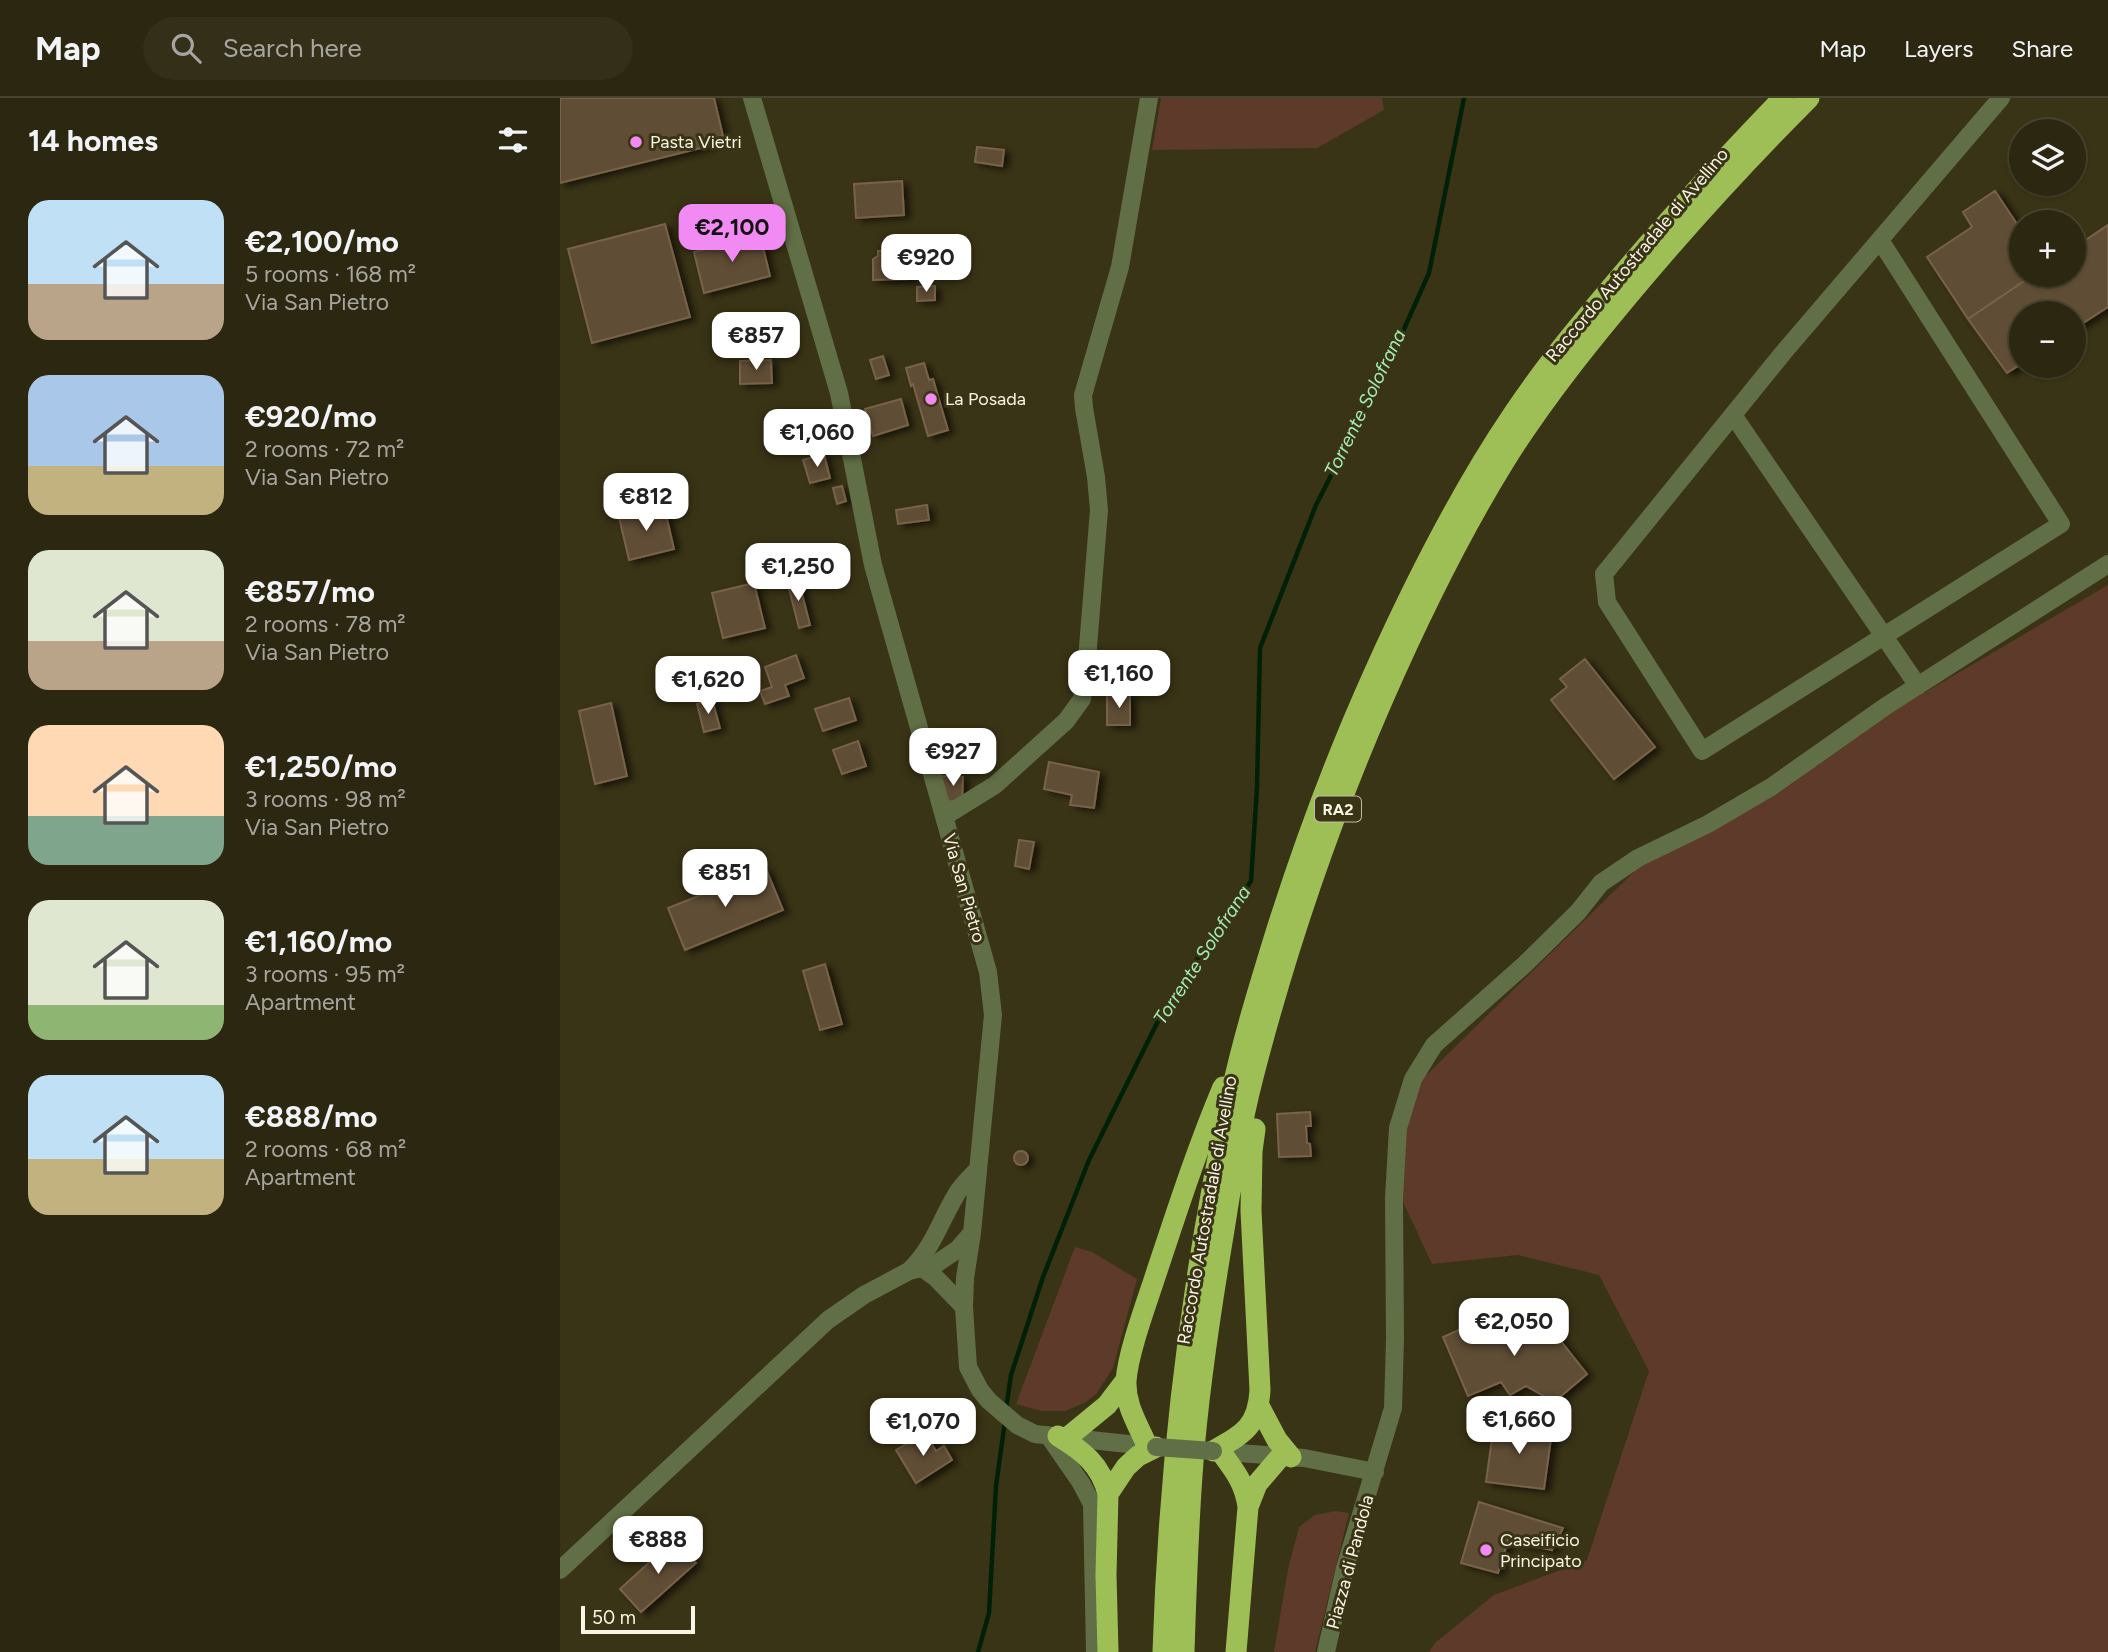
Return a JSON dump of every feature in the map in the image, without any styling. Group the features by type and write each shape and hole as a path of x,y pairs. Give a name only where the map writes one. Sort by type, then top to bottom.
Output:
{"highway":[{"name":"Raccordo Autostradale di Avellino","path":"1163,1652 1177,1431 1198,1271 1229,1104 1264,972 1301,856 1344,740 1423,570 1472,480 1515,411 1587,316 1679,209 1783,98"},
{"name":"Raccordo Autostradale di Avellino","path":"1184,1652 1193,1464 1210,1311 1252,1080 1316,869 1357,760 1408,643 1462,536 1503,463 1539,408 1623,301 1709,202 1809,98"},
{"path":"1236,1652 1248,1507 1246,1491 1240,1479 1217,1451 1237,1437 1255,1419 1259,1406 1251,1211 1252,1152 1274,1005"},
{"path":"1108,1494 1126,1467 1152,1446 1130,1411 1126,1380 1138,1332 1172,1225 1207,1127 1247,1031"},
{"path":"1108,1652 1108,1494 1098,1468 1082,1450 1058,1436 1107,1405 1126,1380"},
{"path":"1248,1507 1257,1484 1286,1456 1259,1406"}],"street":[{"name":"Via San Pietro","path":"752,98 839,393 873,565 988,972 993,1015 972,1233 965,1278 968,1367 980,1391 1017,1425 1035,1433 1058,1436"},
{"path":"944,816 995,785 1066,721 1082,699 1098,510 1096,477 1083,395 1121,267 1149,98"},
{"path":"1880,240 2061,524 1702,751 1607,602 1604,574 1733,415 1880,240 2001,98"},
{"path":"1733,415 1918,686"},
{"name":"Piazza di Pandola","path":"1326,1652 1345,1568 1393,1408 1394,1198 1398,1128 1413,1079 1434,1045 1524,965 1578,912 1601,883 1638,858 1708,824 1771,787 1886,706 2108,564"},
{"path":"915,1270 934,1240 957,1193 978,1169"},
{"path":"560,1570 828,1320 864,1295 915,1270 936,1264 958,1249 972,1233 955,1228 934,1240"},
{"path":"915,1270 936,1278 964,1307"},
{"path":"1058,1436 1286,1456 1375,1472"},
{"path":"1058,1436 1092,1504 1095,1652"}],"shaded area":[{"path":"1161,98 1382,98 1384,110 1317,148 1152,150"},
{"path":"2108,585 2108,1652 1429,1652 1435,1643 1494,1595 1587,1560 1649,1371 1599,1275 1518,1255 1432,1264 1397,1189 1401,1100 1656,850"},
{"path":"1075,1247 1092,1252 1137,1279 1113,1368 1097,1393 1086,1402 1065,1411 1042,1411 1016,1404"},
{"path":"1336,1511 1349,1513 1315,1652 1274,1652 1288,1569 1299,1527 1315,1515"}],"building":[{"name":"Pasta Vietri","path":"560,98 714,98 723,136 711,139 713,145 560,183"},
{"path":"977,147 1004,150 1002,166 975,162"},
{"path":"902,181 904,215 856,218 854,184"},
{"path":"1995,191 2009,212 2009,287 2015,287 1968,319 1927,257 1972,227 1963,212"},
{"path":"665,224 690,317 592,343 568,249"},
{"path":"2108,225 2108,307 2086,321 2086,301 2009,301 2007,373 1968,319 2015,287 2086,287 2086,240"},
{"path":"760,235 770,276 704,293 694,252"},
{"path":"909,250 910,279 873,280 873,259 878,256 878,251"},
{"path":"935,286 935,300 917,301 917,287"},
{"path":"883,356 889,375 876,379 870,360"},
{"path":"771,360 772,383 740,384 740,361"},
{"path":"924,363 929,380 933,379 948,430 928,436 906,368"},
{"path":"901,399 908,425 873,436 865,409"},
{"path":"824,454 830,478 810,483 803,460"},
{"path":"842,486 846,501 837,504 833,488"},
{"path":"927,505 929,520 898,524 896,510"},
{"path":"664,506 674,549 629,560 619,517"},
{"path":"798,578 810,625 799,628 787,581"},
{"path":"754,583 765,628 723,638 712,593"},
{"path":"796,655 804,678 785,685 789,696 765,704 760,691 772,687 765,667"},
{"path":"1585,659 1655,747 1614,779 1551,700 1567,687 1560,679"},
{"path":"1130,694 1130,725 1107,725 1107,695"},
{"path":"849,698 856,720 823,731 815,709"},
{"path":"712,699 720,728 704,732 697,704"},
{"path":"611,703 627,776 595,784 579,711"},
{"path":"858,741 866,766 842,774 833,750"},
{"path":"1049,762 1099,772 1094,808 1070,805 1072,795 1044,789"},
{"path":"941,776 963,777 962,802 948,801"},
{"path":"1019,840 1034,842 1029,869 1015,866"},
{"path":"766,869 783,910 685,950 668,908"},
{"path":"825,964 842,1024 820,1030 803,971"},
{"path":"1310,1112 1311,1126 1306,1126 1311,1156 1279,1157 1277,1114"},
{"path":"1018,1151 1024,1151 1028,1158 1024,1165 1018,1165 1014,1161 1014,1155"},
{"path":"1537,1311 1587,1374 1554,1402 1526,1386 1510,1395 1501,1382 1468,1396 1443,1337 1490,1316 1499,1321 1504,1329 1511,1331"},
{"path":"1494,1424 1552,1431 1544,1489 1486,1482"},
{"path":"925,1433 936,1451 944,1446 952,1460 916,1483 896,1450"},
{"path":"1479,1502 1563,1528 1552,1550 1508,1541 1498,1573 1461,1563"},
{"path":"675,1539 696,1563 641,1612 620,1589"}],"waterway":[{"name":"Torrente Solofrana","path":"1006,1409 1011,1375 1043,1277 1089,1160 1167,1003 1251,881 1257,787 1260,648 1316,505 1392,356 1429,273 1464,98"},
{"name":"Torrente Solofrana","path":"978,1652 989,1613 996,1486 1005,1421"}],"place":[{"name":"Pasta Vietri","path":"636,142"},
{"name":"La Posada","path":"931,399"},
{"name":"Caseificio Principato","path":"1486,1550"}]}
